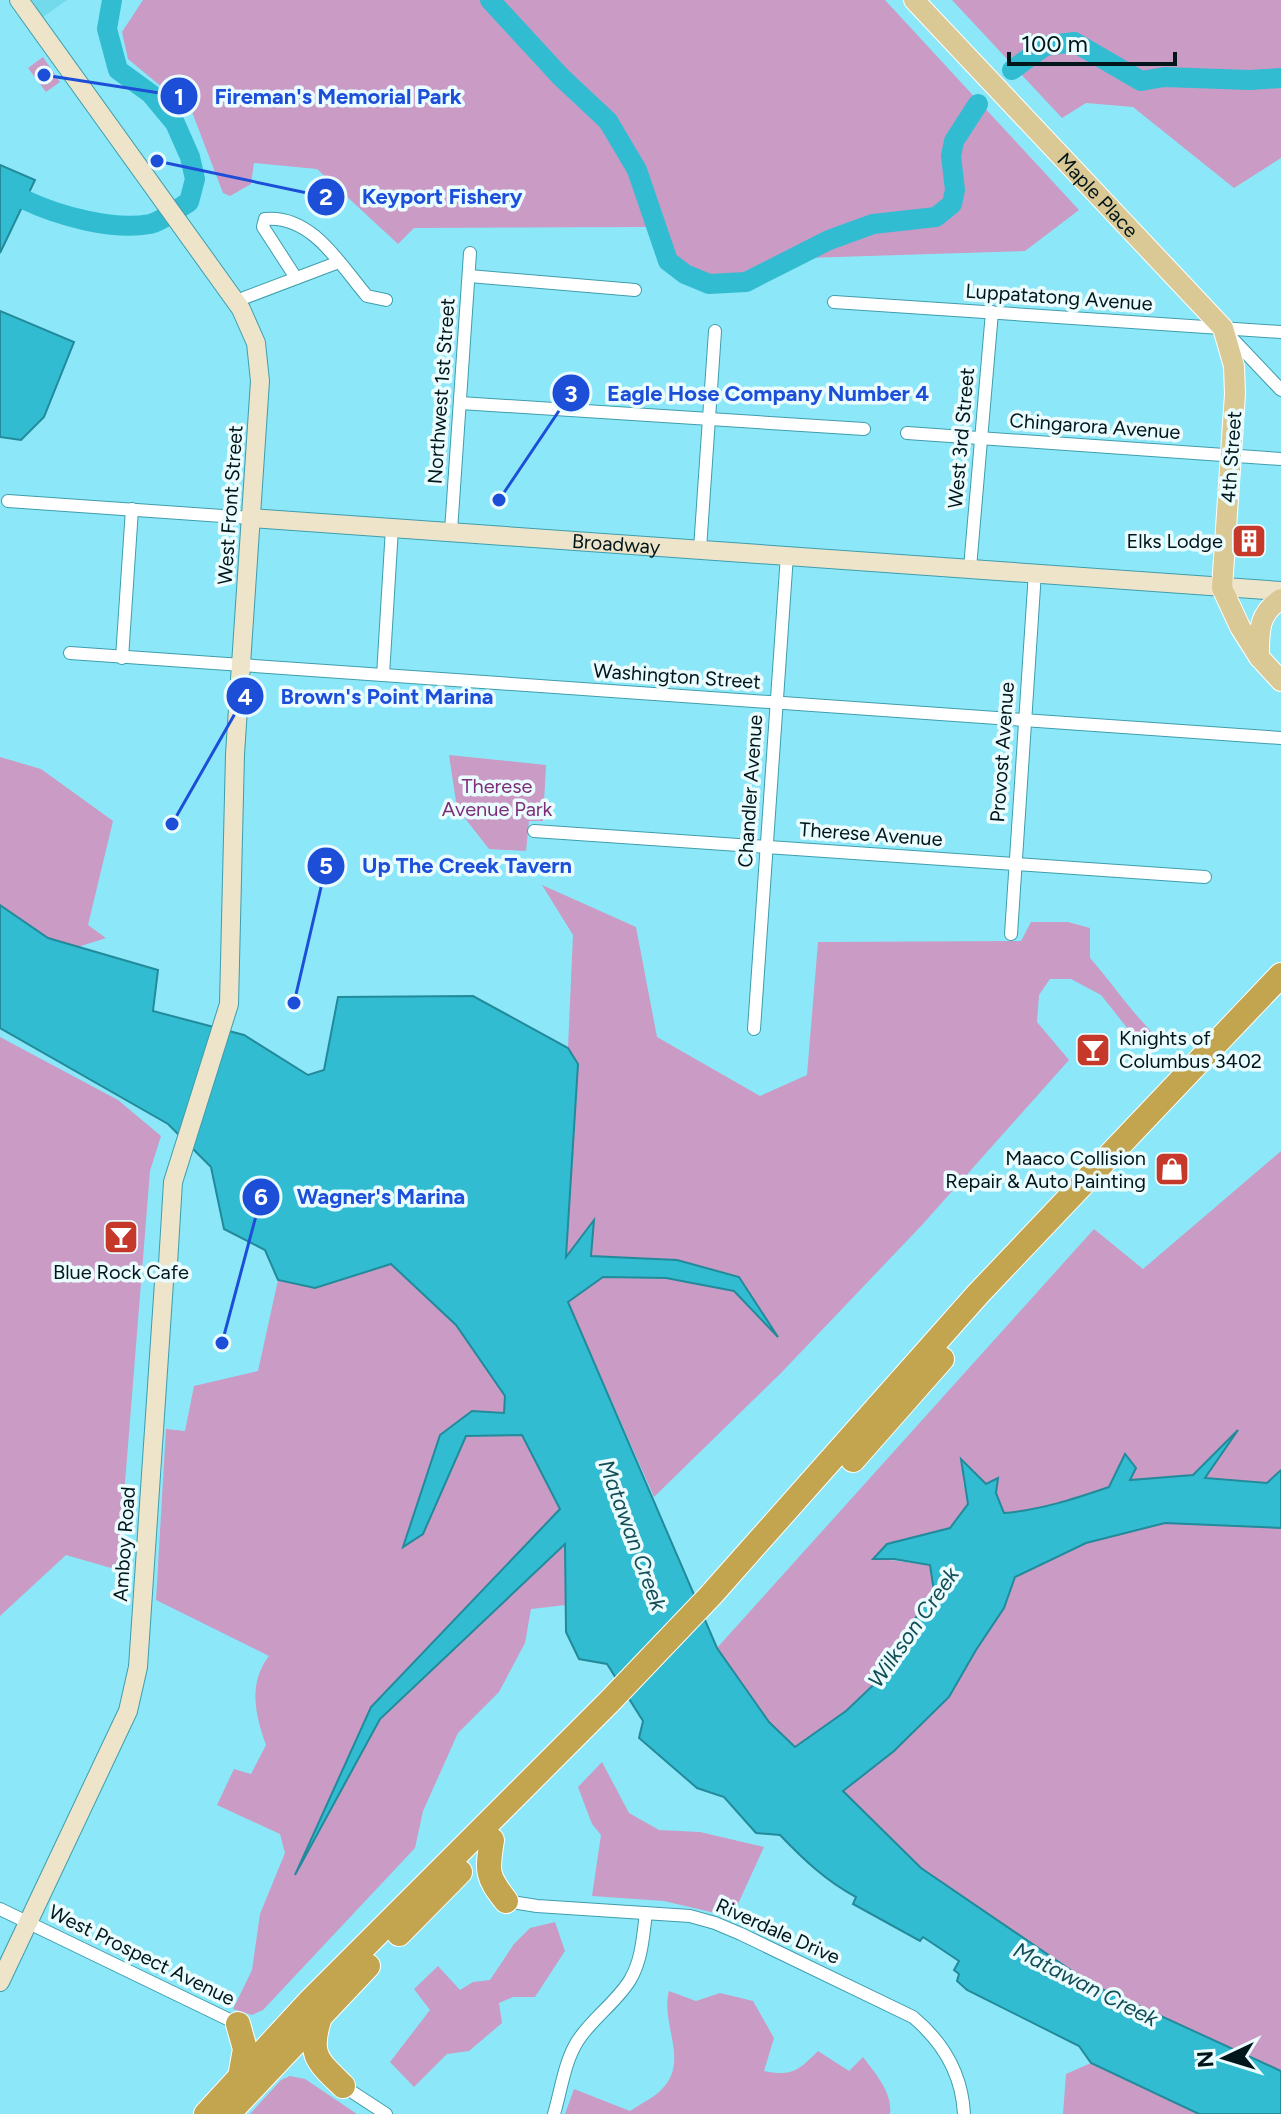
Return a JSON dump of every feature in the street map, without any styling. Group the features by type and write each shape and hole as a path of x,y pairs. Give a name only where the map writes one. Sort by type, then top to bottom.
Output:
{"highway":[{"path":"716,1602 978,1294 1281,975"},
{"path":"228,2114 492,1840 1024,1267 1281,999"},
{"path":"206,2114 457,1852 613,1709"},
{"path":"492,1840 487,1870 489,1878 506,1901"},
{"path":"445,1887 471,1885 506,1901"},
{"path":"321,2016 313,2044 315,2054 320,2064 343,2086"},
{"path":"240,2077 245,2049 238,2024 260,2028 288,2026"},
{"path":"267,2073 303,2066 343,2086"}],"main road":[{"name":"West Front Street","path":"19,0 236,301 252,331 260,363 235,754 230,997 204,1085"},
{"name":"Maple Place","path":"914,0 1223,328"},
{"name":"4th Street","path":"1222,588 1232,455 1234,366 1223,328"},
{"name":"Broadway","path":"251,518 1281,591"},
{"path":"1222,588 1240,627 1259,657 1281,681"},
{"path":"1259,657 1260,623 1268,608 1281,599"},
{"name":"Amboy Road","path":"0,1982 128,1711 134,1686 138,1667 173,1182 204,1085"}],"street":[{"path":"296,278 263,227 265,219 299,225 339,262 367,296 386,300"},
{"name":"Northwest 1st Street","path":"451,531 470,253"},
{"path":"236,301 339,262"},
{"path":"469,276 635,290"},
{"name":"Luppatatong Avenue","path":"834,302 1281,332"},
{"name":"West 3rd Street","path":"970,568 992,312"},
{"name":"Maple Place","path":"1223,328 1281,390"},
{"path":"700,549 715,331"},
{"path":"460,403 864,429"},
{"name":"Chingarora Avenue","path":"907,433 1281,459"},
{"name":"Broadway","path":"8,501 251,518"},
{"path":"122,658 132,509"},
{"path":"383,675 392,528"},
{"name":"Chandler Avenue","path":"754,1029 787,555"},
{"name":"Provost Avenue","path":"1011,934 1035,572"},
{"name":"Washington Street","path":"70,653 1281,738"},
{"name":"Therese Avenue","path":"534,831 1205,877"},
{"name":"Riverdale Drive","path":"506,1901 537,1906 690,1916 715,1923 901,2009 925,2027 945,2050 961,2088 964,2114"},
{"name":"West Prospect Avenue","path":"0,1909 238,2024"},
{"path":"554,2114 578,2040 626,1986 635,1971 642,1947 646,1913"},
{"path":"343,2086 386,2114"}],"shaded area":[{"path":"32,0 67,0 43,17"}],"green space":[{"path":"143,0 885,0 1079,210 1025,251 806,258 756,288 706,290 668,269 649,227 414,228 398,244 317,169 254,163 251,184 230,196 223,193 192,112 128,59 122,32"},
{"path":"952,0 1281,0 1281,158 1234,188 1133,107 1086,103 1062,118"},
{"path":"43,57 60,82 46,92 28,68"},
{"name":"Therese Avenue Park","path":"449,755 546,765 543,821 529,821 526,851 489,849 457,808"},
{"path":"0,757 41,769 113,821 88,925 106,938 78,947 48,938 0,905"},
{"path":"542,885 636,927 657,1037 760,1096 807,1075 818,942 1021,941 1031,922 1068,922 1090,928 1090,958 1156,1036 1144,1049 1101,995 1071,979 1050,979 1039,995 1037,1022 1069,1060 922,1225 781,1373 654,1497 568,1302 603,1277 666,1278 734,1291 774,1332 739,1277 677,1260 591,1256 593,1222 566,1259 578,1064 568,1048 573,935"},
{"path":"0,1037 118,1100 161,1136 150,1171 118,1570 66,1555 0,1616"},
{"path":"1281,1151 1281,1470 1267,1483 1205,1478 1234,1434 1193,1475 1129,1480 1065,1502 1004,1514 996,1493 998,1479 986,1484 963,1460 963,1482 968,1504 950,1528 874,1558 930,1565 934,1590 904,1635 885,1674 846,1711 795,1747 769,1722 717,1648 1094,1229 1143,1269"},
{"path":"391,1264 456,1325 505,1396 504,1413 472,1411 423,1534 466,1436 522,1435 560,1510 371,1707 302,1861 380,1719 565,1543 566,1605 531,1609 525,1643 499,1692 458,1733 423,1811 415,1848 263,2010 252,2015 233,2009 252,1970 260,1914 285,1853 280,1834 217,1805 234,1769 251,1774 266,1745 259,1722 256,1688 262,1666 269,1656 156,1600 166,1429 185,1431 194,1386 258,1371 278,1280 315,1288"},
{"path":"1165,1523 1281,1528 1281,2071 1091,1984 921,1868 842,1791 894,1751 976,1650 1004,1608 1015,1577 1086,1543"},
{"path":"602,1762 629,1813 659,1830 700,1832 764,1847 732,1917 664,1901 592,1896 601,1835 592,1824 578,1787"},
{"path":"555,1922 565,1951 535,1997 513,1997 499,2003 502,2023 469,2051 447,2054 414,2087 390,2062 430,2010 414,1989 438,1966 460,1990 473,1982 490,1980 514,1944 530,1928"},
{"path":"669,1991 696,2001 720,1993 753,2001 774,2038 764,2071 782,2073 794,2070 818,2051 849,2071 863,2057 886,2091 890,2114 565,2114 574,2089 630,2111 662,2089 674,2066 667,2003"},
{"path":"1091,2063 1199,2114 1063,2114 1066,2074"},
{"path":"290,2076 305,2079 357,2114 250,2114 281,2080"}],"water":[{"path":"0,165 35,180 0,253"},
{"path":"0,311 74,342 44,417 21,440 0,437"},
{"path":"0,905 48,938 158,970 153,1011 244,1035 308,1075 324,1070 338,997 473,996 568,1048 578,1064 566,1257 594,1220 591,1256 677,1260 739,1277 778,1337 734,1291 666,1278 603,1277 568,1302 717,1648 769,1722 795,1747 846,1711 885,1674 904,1635 934,1591 930,1565 873,1559 887,1544 950,1528 968,1504 961,1459 986,1484 998,1478 996,1493 1004,1513 1044,1507 1109,1487 1125,1454 1136,1468 1130,1480 1193,1475 1238,1430 1205,1478 1267,1483 1281,1470 1281,1528 1165,1523 1086,1543 1015,1577 1004,1608 949,1697 894,1751 843,1791 921,1868 1091,1984 1281,2071 1281,2114 1199,2114 1091,2063 1079,2046 967,1990 957,1981 959,1974 954,1970 959,1961 923,1937 920,1941 853,1904 856,1897 815,1869 780,1835 756,1833 724,1797 697,1788 639,1738 643,1721 607,1664 579,1659 566,1632 565,1544 380,1719 295,1875 371,1707 560,1509 522,1435 466,1436 423,1534 403,1547 440,1435 472,1411 504,1413 505,1396 456,1325 391,1264 315,1288 278,1280 265,1250 224,1229 211,1167 168,1124 0,1028"}],"waterway":[{"path":"25,200 103,224 135,226 165,218 189,202 195,179 190,157 175,123 151,94 118,70 107,29 112,0"},
{"path":"490,0 561,77 608,121 637,170 668,261 685,274 709,284 746,282 829,240 873,224 936,217 952,204 955,190 951,156 954,141 978,104"},
{"path":"1012,70 1045,46 1074,42 1141,81 1164,77 1281,78"}],"place":[{"name":"Fireman's Memorial Park","path":"44,75"},
{"name":"Keyport Fishery","path":"157,161"},
{"name":"Eagle Hose Company Number 4","path":"499,500"},
{"name":"Elks Lodge","path":"1249,541"},
{"name":"Brown's Point Marina","path":"172,824"},
{"name":"Up The Creek Tavern","path":"294,1003"},
{"name":"Knights of Columbus 3402","path":"1093,1050"},
{"name":"Maaco Collision Repair & Auto Painting","path":"1172,1169"},
{"name":"Blue Rock Cafe","path":"121,1237"},
{"name":"Wagner's Marina","path":"222,1343"}],"water label":[{"name":"Matawan Creek","path":"633,1535"},
{"name":"Wilkson Creek","path":"913,1627"},
{"name":"Matawan Creek","path":"1086,1984"}]}
